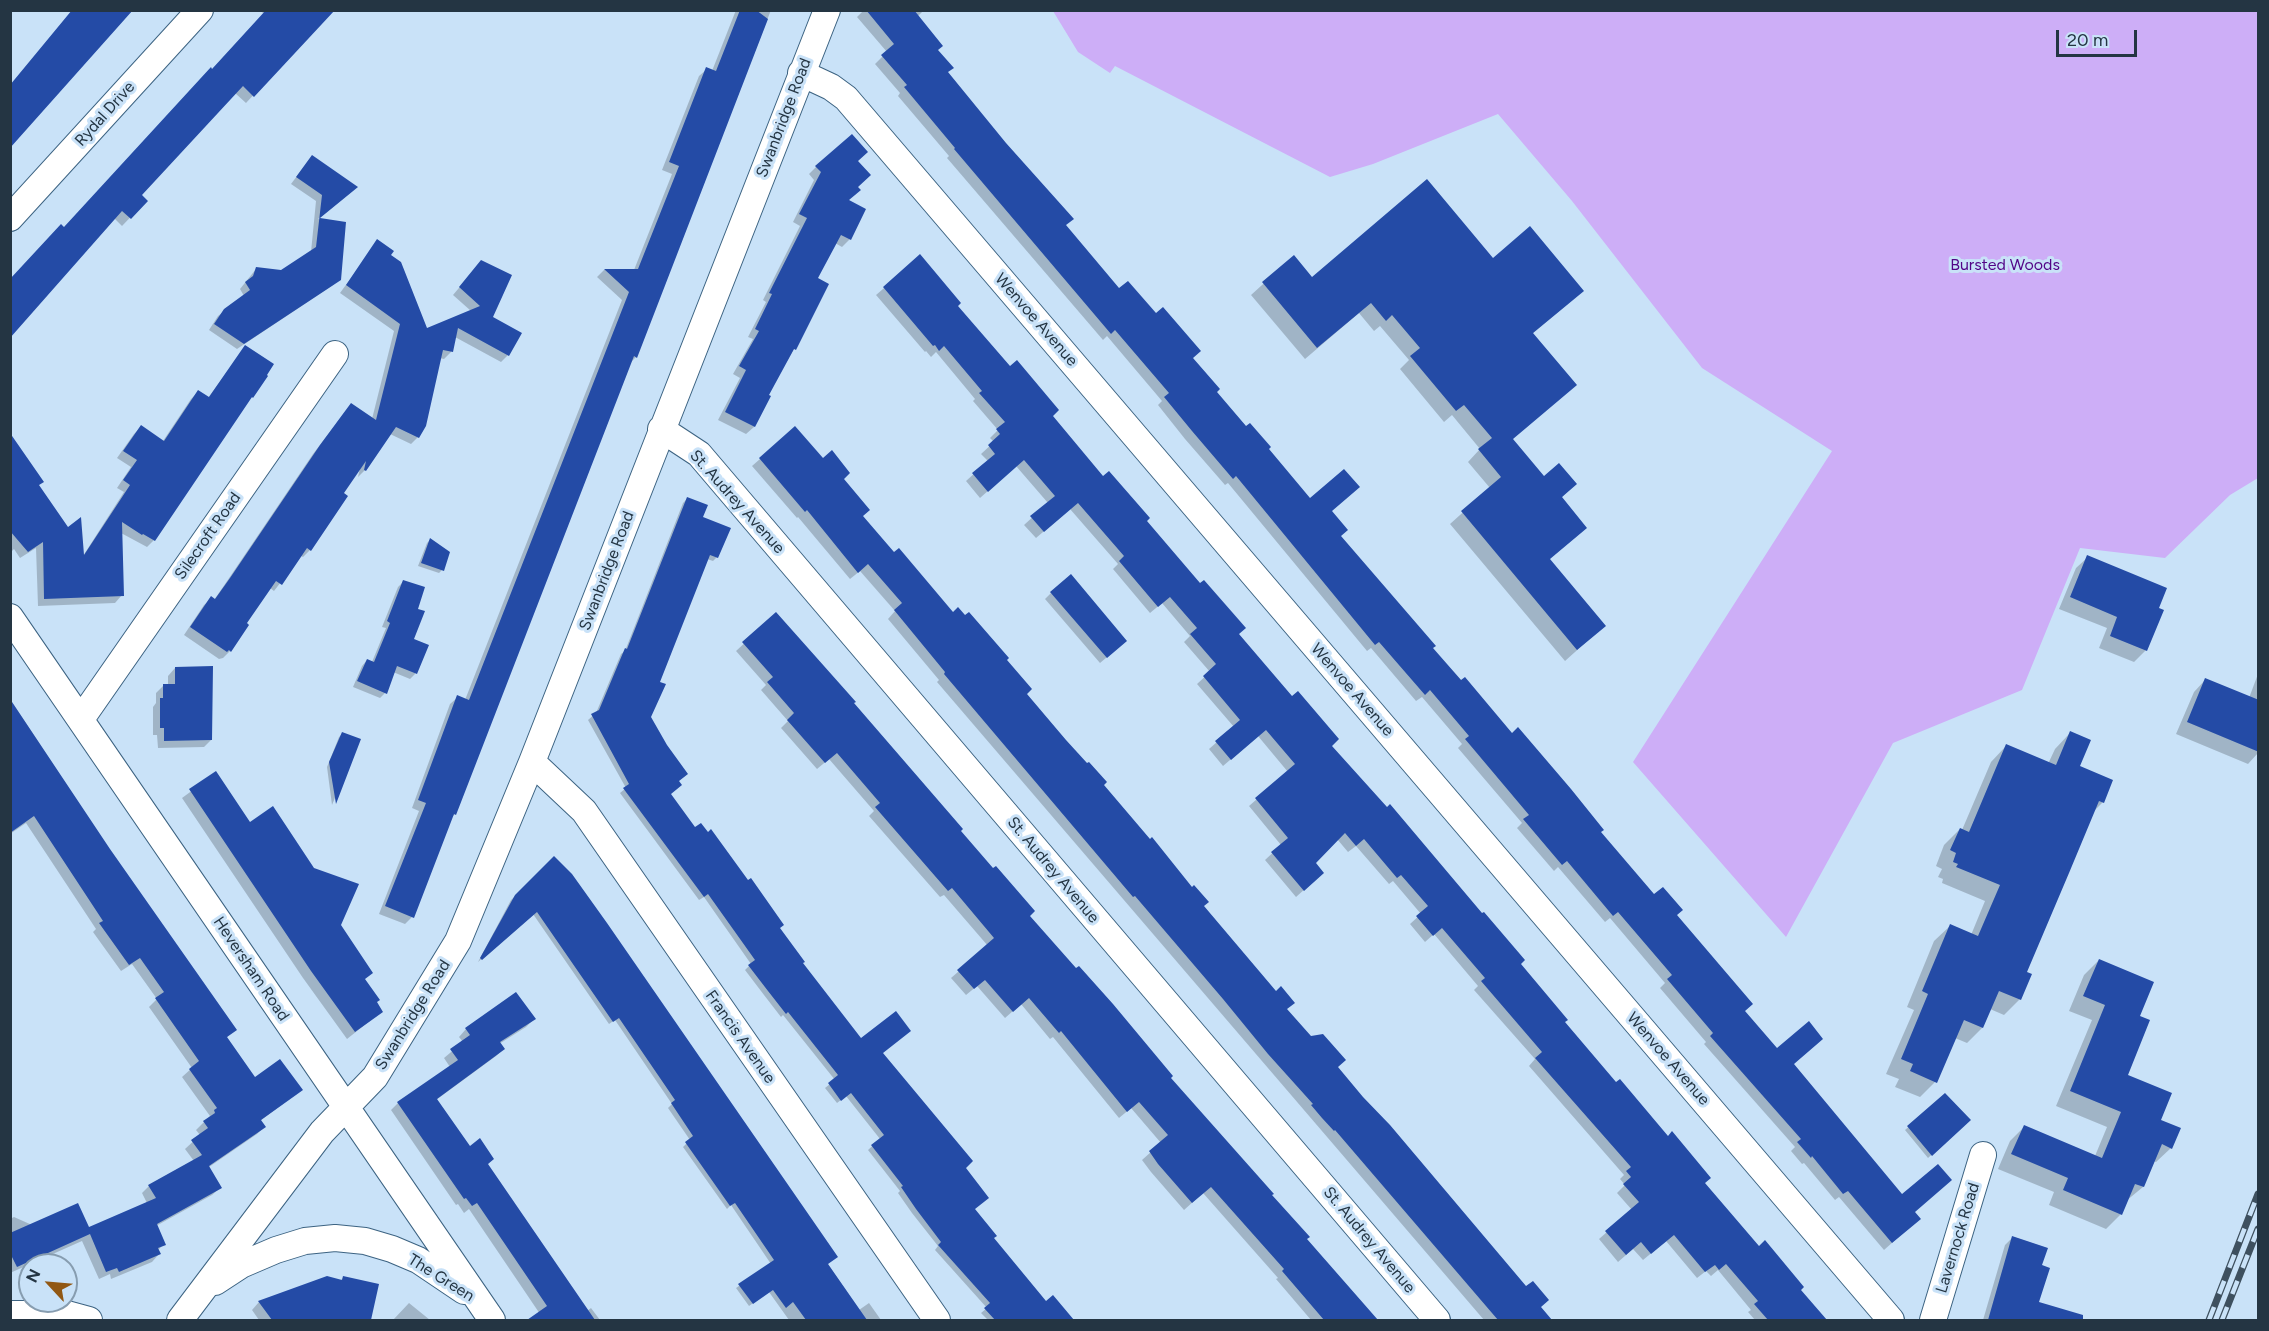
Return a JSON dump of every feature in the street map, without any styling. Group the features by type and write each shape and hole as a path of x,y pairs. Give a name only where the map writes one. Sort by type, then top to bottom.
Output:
{"street":[{"name":"Rydal Drive","path":"10,218 200,10"},
{"name":"Swanbridge Road","path":"345,1109 375,1077 458,941 532,762 827,10"},
{"name":"Wenvoe Avenue","path":"801,73 831,87 846,98 1891,1320"},
{"name":"Silecroft Road","path":"81,719 335,354"},
{"name":"St. Audrey Avenue","path":"662,429 699,454 1437,1320"},
{"name":"Heversham Road","path":"10,617 485,1311"},
{"name":"Francis Avenue","path":"532,762 584,812 937,1320"},
{"name":"The Green","path":"180,1320 322,1132 345,1109"},
{"name":"Lavernock Road","path":"1933,1320 1983,1155"},
{"name":"The Green","path":"201,1291 241,1265 276,1250 304,1241 335,1238 366,1241 418,1260 447,1277 485,1311"},
{"path":"10,1314 67,1314 89,1320"}],"green space":[{"name":"Bursted Woods","path":"1053,11 2258,11 2258,478 2230,495 2165,558 2080,548 2022,690 1893,743 1786,937 1633,762 1832,451 1702,368 1572,201 1498,114 1373,164 1330,177 1115,66 1110,73 1078,52"}],"building":[{"path":"72,10 133,10 10,148 10,85"},
{"path":"266,10 335,10 254,97 243,86 142,195 148,201 131,219 122,211 10,338 10,279 61,224 64,227"},
{"path":"740,10 756,10 768,19 637,358 634,356 414,918 385,906 426,803 418,800 457,695 469,700 629,292 604,269 638,269 679,166 669,162 706,67 716,71"},
{"path":"866,10 914,10 943,46 938,50 954,68 948,72 1006,143 1074,219 1066,225 1119,288 1128,281 1156,313 1163,307 1201,351 1193,358 1220,389 1217,392 1246,426 1250,423 1310,498 1344,469 1360,487 1332,511 1348,530 1341,536 1436,646 1433,648 1461,680 1465,677 1512,733 1518,727 1604,830 1601,832 1654,894 1663,887 1683,910 1677,915 1753,1004 1745,1011 1777,1048 1809,1021 1823,1039 1794,1064 1902,1194 1938,1164 1952,1180 1915,1212 1921,1219 1892,1243 1848,1191 1843,1194 1812,1156 1811,1158 1797,1142 1801,1139 1710,1036 1713,1033 1667,979 1672,975 1618,912 1613,916 1567,861 1562,865 1523,819 1529,815 1465,739 1469,736 1430,690 1425,695 1379,642 1375,645 1236,476 1233,479 1164,397 1169,393 1115,330 1111,334 954,149 904,87 907,85 881,55 894,44"},
{"path":"852,134 868,152 858,161 871,175 858,187 861,190 849,200 866,209 851,240 841,235 818,278 829,284 796,350 794,349 769,395 771,396 755,427 725,412 746,370 739,366 759,331 755,329 772,294 769,293 807,218 799,214 821,172 815,166"},
{"path":"312,155 358,187 320,218 346,222 341,280 244,344 214,324 224,309 250,290 245,282 253,276 256,267 281,270 316,247 322,195 296,177"},
{"path":"1427,179 1493,258 1530,226 1584,291 1533,333 1577,385 1513,439 1544,476 1559,463 1577,484 1562,497 1587,528 1550,559 1606,626 1577,650 1461,511 1501,477 1478,449 1492,438 1464,405 1456,411 1410,356 1420,348 1392,315 1386,321 1371,303 1317,348 1262,282 1294,255 1312,277"},
{"path":"377,239 394,251 391,255 401,262 427,328 480,306 459,287 481,260 512,275 493,317 522,333 509,356 458,328 453,352 443,350 426,426 419,438 396,427 366,471 364,470 366,461 344,493 348,496 311,551 307,548 282,585 276,581 247,623 249,625 231,652 229,650 227,652 190,627 211,596 215,599 351,403 376,420 400,324 346,285"},
{"path":"920,254 961,303 958,306 1010,366 1017,360 1059,410 1053,416 1103,476 1109,471 1150,518 1147,521 1200,583 1204,580 1246,628 1239,634 1292,696 1298,691 1339,739 1332,746 1387,807 1390,804 1525,960 1521,964 1568,1020 1565,1022 1616,1082 1620,1079 1668,1136 1672,1131 1711,1178 1705,1183 1759,1246 1765,1240 1804,1287 1801,1290 1827,1320 1768,1320 1754,1304 1758,1301 1726,1264 1719,1270 1715,1265 1705,1272 1674,1235 1651,1254 1641,1242 1626,1255 1605,1231 1639,1202 1623,1184 1631,1177 1626,1171 1631,1167 1535,1058 1542,1052 1481,981 1485,978 1442,928 1433,936 1416,916 1428,906 1401,875 1397,878 1364,839 1356,846 1345,833 1316,863 1324,873 1304,891 1271,852 1288,838 1255,798 1295,764 1266,730 1231,760 1215,741 1240,720 1203,676 1216,664 1190,634 1197,628 1170,597 1158,607 1119,561 1124,556 1078,503 1044,532 1030,516 1055,496 1024,460 988,492 972,473 995,454 988,445 1000,434 996,429 1005,422 979,393 982,391 944,346 939,351 935,345 933,346 883,287"},
{"path":"245,345 274,364 155,541 122,522 124,596 44,599 43,542 28,552 10,531 10,433 44,482 39,485 68,527 81,517 84,555 130,485 123,480 137,460 123,451 141,425 164,441 198,390 209,397"},
{"path":"795,426 823,458 832,450 850,473 844,479 870,510 863,516 894,552 899,548 953,612 958,607 965,615 969,612 1009,658 1007,660 1032,689 1027,694 1066,740 1107,782 1104,785 1150,839 1152,837 1192,887 1194,885 1209,902 1204,906 1276,991 1281,986 1295,1003 1287,1009 1311,1036 1323,1034 1346,1060 1338,1067 1363,1097 1390,1125 1526,1286 1533,1281 1549,1300 1541,1307 1552,1320 1498,1320 1335,1130 1322,1118 1311,1105 1313,1104 944,674 945,672 894,610 902,603 868,564 858,573 807,510 805,512 759,458"},
{"path":"687,497 708,505 703,517 731,528 718,558 710,555 660,682 666,684 651,717 667,745 688,774 679,781 682,785 671,794 695,827 701,823 708,832 711,829 748,880 751,878 784,925 780,928 805,962 803,963 861,1038 896,1011 911,1031 883,1053 973,1161 966,1168 989,1198 975,1209 997,1236 994,1238 1046,1301 1053,1295 1074,1320 995,1320 984,1308 990,1303 938,1245 941,1242 901,1187 903,1186 871,1145 884,1135 851,1093 841,1101 828,1083 838,1075 748,965 755,960 708,894 704,897 623,788 629,784 591,714 599,710 625,648 627,649"},
{"path":"430,538 450,552 444,571 421,563"},
{"path":"2087,555 2167,588 2159,608 2164,610 2147,651 2110,636 2117,617 2070,597"},
{"path":"1071,574 1127,641 1107,658 1050,592"},
{"path":"403,580 425,587 418,609 425,611 414,639 429,645 417,674 397,666 387,694 357,681 367,659 374,662 390,623 387,621"},
{"path":"776,612 856,702 854,703 963,829 961,831 993,868 996,866 1035,911 1030,916 1076,968 1079,966 1113,1004 1173,1076 1171,1078 1274,1194 1272,1195 1310,1237 1307,1239 1378,1320 1324,1320 1282,1271 1284,1269 1211,1187 1192,1203 1158,1164 1149,1151 1168,1135 1139,1102 1127,1112 1061,1031 1059,1033 1029,998 1013,1012 985,980 974,989 957,970 994,938 952,888 948,891 875,807 880,803 837,753 825,763 787,720 794,713 767,682 773,677 742,642"},
{"path":"213,666 212,740 164,741 164,728 160,728 160,698 163,698 163,684 175,684 175,667"},
{"path":"2205,678 2259,700 2259,752 2187,722"},
{"path":"10,699 110,849 237,1030 227,1037 255,1077 280,1059 303,1090 261,1120 266,1127 209,1166 222,1188 157,1224 166,1245 158,1248 161,1254 119,1272 117,1268 106,1272 90,1234 48,1253 18,1253 17,1267 10,1253 10,1233 78,1203 89,1227 156,1198 148,1185 202,1155 191,1140 208,1128 203,1121 215,1113 214,1110 217,1108 189,1069 199,1061 155,998 164,992 140,958 129,965 99,923 103,921 34,816 10,833"},
{"path":"2070,731 2091,740 2080,766 2113,780 2104,803 2099,801 2027,972 2032,974 2021,1000 1999,991 1983,1028 1964,1020 1937,1083 1910,1071 1913,1064 1901,1059 1928,994 1922,991 1950,924 1978,936 2000,885 1956,867 1958,864 1953,862 1956,853 1950,850 1960,828 1969,832 2006,744 2056,765"},
{"path":"342,732 361,739 336,804 329,762"},
{"path":"216,771 250,822 273,806 314,868 359,884 341,925 373,973 365,979 380,1000 377,1002 383,1012 355,1032 311,971 189,789"},
{"path":"554,856 572,874 607,923 838,1257 828,1264 867,1320 806,1320 793,1302 786,1308 773,1290 753,1304 738,1284 774,1260 735,1203 730,1206 685,1142 693,1136 671,1103 675,1100 619,1018 613,1022 537,912 482,960 480,958 515,895"},
{"path":"2099,959 2154,982 2140,1016 2150,1020 2128,1075 2172,1093 2161,1120 2181,1128 2172,1149 2162,1144 2144,1187 2135,1184 2122,1215 2063,1190 2068,1178 2011,1154 2024,1125 2102,1158 2121,1112 2070,1091 2105,1005 2083,996"},
{"path":"516,992 536,1019 500,1042 505,1049 437,1099 470,1146 480,1138 494,1159 488,1164 595,1320 527,1320 547,1306 477,1203 472,1206 466,1198 464,1199 397,1102 458,1060 450,1049 470,1035 465,1028"},
{"path":"1945,1093 1971,1120 1932,1156 1907,1126"},
{"path":"2012,1236 2048,1248 2042,1265 2050,1268 2039,1302 2083,1315 2083,1320 1988,1320"},
{"path":"327,1276 342,1280 343,1276 379,1284 371,1320 272,1320 258,1301"}],"railway":[{"path":"2209,1320 2258,1194"},
{"path":"2222,1320 2258,1229"}]}
